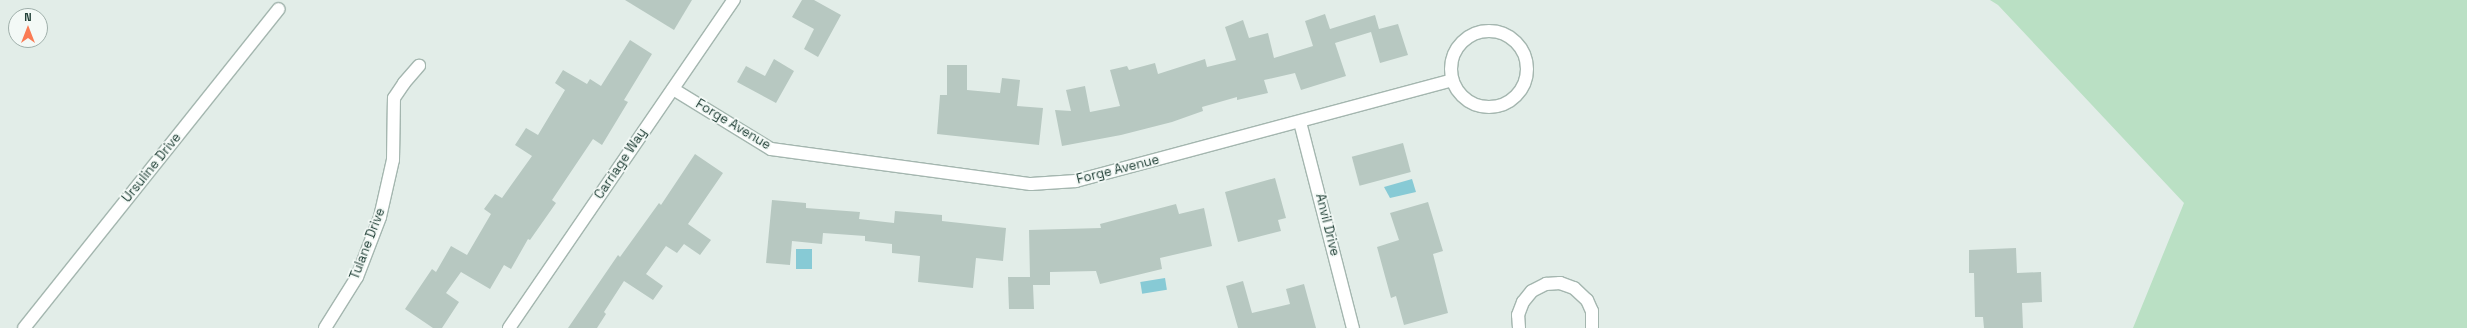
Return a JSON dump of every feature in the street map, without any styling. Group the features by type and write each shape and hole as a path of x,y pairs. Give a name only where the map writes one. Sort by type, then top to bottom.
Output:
{"street":[{"name":"Carriage Way","path":"509,328 734,0"},
{"name":"Ursuline Drive","path":"24,328 279,9"},
{"path":"1493,30 1508,34 1519,44 1526,57 1528,72 1524,87 1514,98 1501,106 1486,107 1471,103 1459,93 1452,80 1451,65 1455,50 1465,39 1478,31 1493,30"},
{"name":"Tulane Drive","path":"325,328 357,277 380,217 393,160 394,98 404,83 419,66"},
{"name":"Forge Avenue","path":"673,89 771,149 1031,184 1076,181 1452,80"},
{"name":"Anvil Drive","path":"1300,122 1353,328"},
{"path":"1518,328 1518,315 1523,302 1532,291 1546,284 1560,283 1574,288 1587,300 1592,311 1592,328"}],"green space":[{"path":"1990,0 2467,0 2467,328 2133,328 2184,203 1998,5"}],"water":[{"path":"1412,179 1416,192 1390,198 1384,187"},
{"path":"796,249 812,249 812,269 796,269"},
{"path":"1165,278 1167,290 1142,294 1140,282"}],"building":[{"path":"625,0 692,0 674,30"},
{"path":"802,0 814,0 841,15 818,57 804,49 814,29 792,17"},
{"path":"1325,14 1330,29 1375,15 1379,29 1398,24 1408,55 1380,63 1371,32 1335,43 1346,76 1301,90 1295,73 1264,80 1268,93 1237,100 1237,97 1202,107 1203,111 1172,122 1121,135 1062,146 1055,110 1071,111 1066,90 1085,86 1090,112 1120,106 1110,70 1127,66 1129,70 1155,63 1158,74 1205,59 1207,67 1236,60 1225,27 1243,20 1249,38 1268,33 1274,58 1313,46 1305,21"},
{"path":"630,40 652,54 624,100 628,102 602,145 593,139 552,200 556,203 530,240 528,239 511,269 504,265 490,289 461,272 446,293 459,302 442,328 433,328 405,309 432,269 436,272 451,246 467,255 491,214 484,209 495,194 502,198 532,156 515,145 526,128 538,135 565,90 555,83 563,70 587,84 590,79 601,86"},
{"path":"774,59 794,71 776,103 737,82 746,66 765,76"},
{"path":"947,65 967,65 967,90 1000,93 1002,78 1020,80 1017,106 1043,108 1039,145 937,134 940,95 947,95"},
{"path":"1403,143 1411,172 1360,186 1352,157"},
{"path":"695,154 723,173 688,224 711,240 700,255 684,244 677,253 666,246 646,274 663,286 653,300 624,281 604,312 606,314 597,328 568,328 618,255 620,257 659,203 661,205"},
{"path":"1275,178 1286,218 1278,220 1281,231 1238,242 1225,192"},
{"path":"772,200 806,203 806,208 860,212 859,219 894,223 895,211 942,215 942,221 1006,228 1003,261 976,258 973,288 918,282 920,256 892,253 892,244 865,241 865,236 823,233 822,244 792,241 790,265 766,263"},
{"path":"1428,202 1443,251 1433,254 1448,313 1404,325 1396,296 1391,298 1377,247 1399,240 1390,213"},
{"path":"1176,204 1179,214 1204,208 1212,246 1160,258 1162,269 1100,284 1096,271 1050,272 1050,285 1033,285 1034,309 1009,309 1008,277 1030,277 1029,230 1101,228 1100,224"},
{"path":"2016,248 2017,273 2041,272 2042,302 2022,303 2023,328 1984,328 1983,317 1975,317 1974,273 1969,273 1969,250"},
{"path":"1243,281 1252,313 1290,304 1286,289 1304,284 1316,328 1238,328 1226,286"}]}
